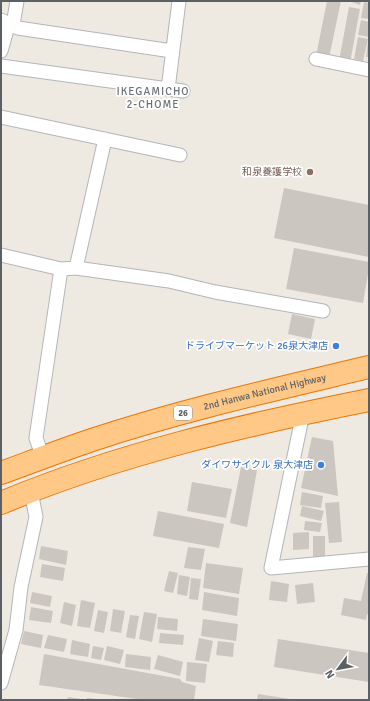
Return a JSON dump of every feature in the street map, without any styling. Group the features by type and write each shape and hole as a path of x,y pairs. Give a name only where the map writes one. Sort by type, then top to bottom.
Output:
{"highway":[{"name":"2nd Hanwa National Highway","path":"1,473 93,440 176,415 369,367"},
{"path":"1,503 101,466 183,442 303,413 369,400"}],"street":[{"path":"1,51 8,23 17,1"},
{"path":"168,89 179,1"},
{"path":"8,23 18,28 172,51"},
{"path":"316,60 369,70"},
{"path":"1,66 183,91"},
{"path":"1,117 180,155"},
{"path":"76,268 105,139"},
{"path":"1,255 60,269 76,268 169,281 215,292 323,312"},
{"path":"43,458 36,438 60,269"},
{"path":"303,413 271,568 369,559"},
{"path":"1,683 16,630 21,587 36,517 31,491"}],"building":[{"path":"327,1 341,1 329,58 316,56"},
{"path":"349,1 361,1 360,5"},
{"path":"364,2 369,3 369,19 361,18"},
{"path":"349,7 360,9 350,63 339,61"},
{"path":"361,20 369,22 369,37 358,35"},
{"path":"358,37 368,39 363,61 354,59"},
{"path":"368,41 369,57 366,57"},
{"path":"284,188 369,205 369,257 274,238"},
{"path":"294,248 369,262 363,303 286,289"},
{"path":"292,314 315,319 311,339 288,334"},
{"name":"ダイワサイクル 泉大津店","path":"312,437 333,441 338,496 301,488"},
{"path":"241,467 257,470 247,527 230,523"},
{"path":"192,482 232,489 226,518 187,511"},
{"path":"302,492 323,496 321,508 300,505"},
{"path":"339,502 342,542 329,543 325,503"},
{"path":"302,506 324,511 321,521 300,516"},
{"path":"158,511 224,524 219,548 153,536"},
{"path":"305,521 322,523 320,532 304,530"},
{"path":"309,532 309,549 293,550 293,533"},
{"path":"313,536 325,536 325,557 313,557"},
{"path":"41,546 68,551 66,565 39,559"},
{"path":"188,547 205,549 201,570 184,568"},
{"path":"206,563 243,568 239,594 203,588"},
{"path":"42,564 65,568 63,581 40,577"},
{"path":"169,571 178,573 173,593 164,591"},
{"path":"367,573 369,573 369,615 367,614 366,620 341,615 344,598 361,601"},
{"path":"179,575 190,577 187,596 177,594"},
{"path":"191,578 201,579 198,600 189,599"},
{"path":"271,581 289,584 287,602 269,600"},
{"path":"313,583 315,602 297,604 295,585"},
{"path":"32,592 52,596 50,607 30,603"},
{"path":"204,592 239,598 237,616 202,610"},
{"path":"81,600 95,603 90,628 77,626"},
{"path":"64,602 76,605 72,626 60,623"},
{"path":"31,607 53,611 51,623 29,620"},
{"path":"113,609 125,611 121,633 110,631"},
{"path":"98,610 108,612 104,633 94,631"},
{"path":"144,612 157,614 152,642 139,639"},
{"path":"130,615 139,616 135,639 126,637"},
{"path":"158,617 178,619 177,631 157,629"},
{"path":"203,619 238,624 236,641 201,636"},
{"path":"24,631 43,635 41,648 21,644"},
{"path":"160,633 184,635 183,645 159,643"},
{"path":"48,635 67,639 64,652 44,648"},
{"path":"199,638 213,641 209,662 195,660"},
{"path":"278,639 369,653 369,682 274,667"},
{"path":"72,640 90,644 88,657 70,654"},
{"path":"218,641 234,643 233,657 216,655"},
{"path":"93,646 104,648 101,660 91,658"},
{"path":"107,646 124,650 120,664 104,660"},
{"path":"44,654 180,679 182,682 196,686 194,700 144,700 39,685"},
{"path":"126,654 151,657 150,670 125,667"},
{"path":"158,655 183,662 180,676 154,669"},
{"path":"187,662 207,664 205,683 186,681"},
{"path":"258,694 290,699 290,700 257,700"},
{"path":"68,697 81,699 81,700 67,700"},
{"path":"87,698 97,699 87,700"}],"place":[{"name":"和泉養護学校","path":"310,172"},
{"name":"ドライブマーケット 26泉大津店","path":"336,346"},
{"name":"ダイワサイクル 泉大津店","path":"321,465"}],"district":[{"name":"IKEGAMICHO 2-CHOME","path":"153,97"}]}
